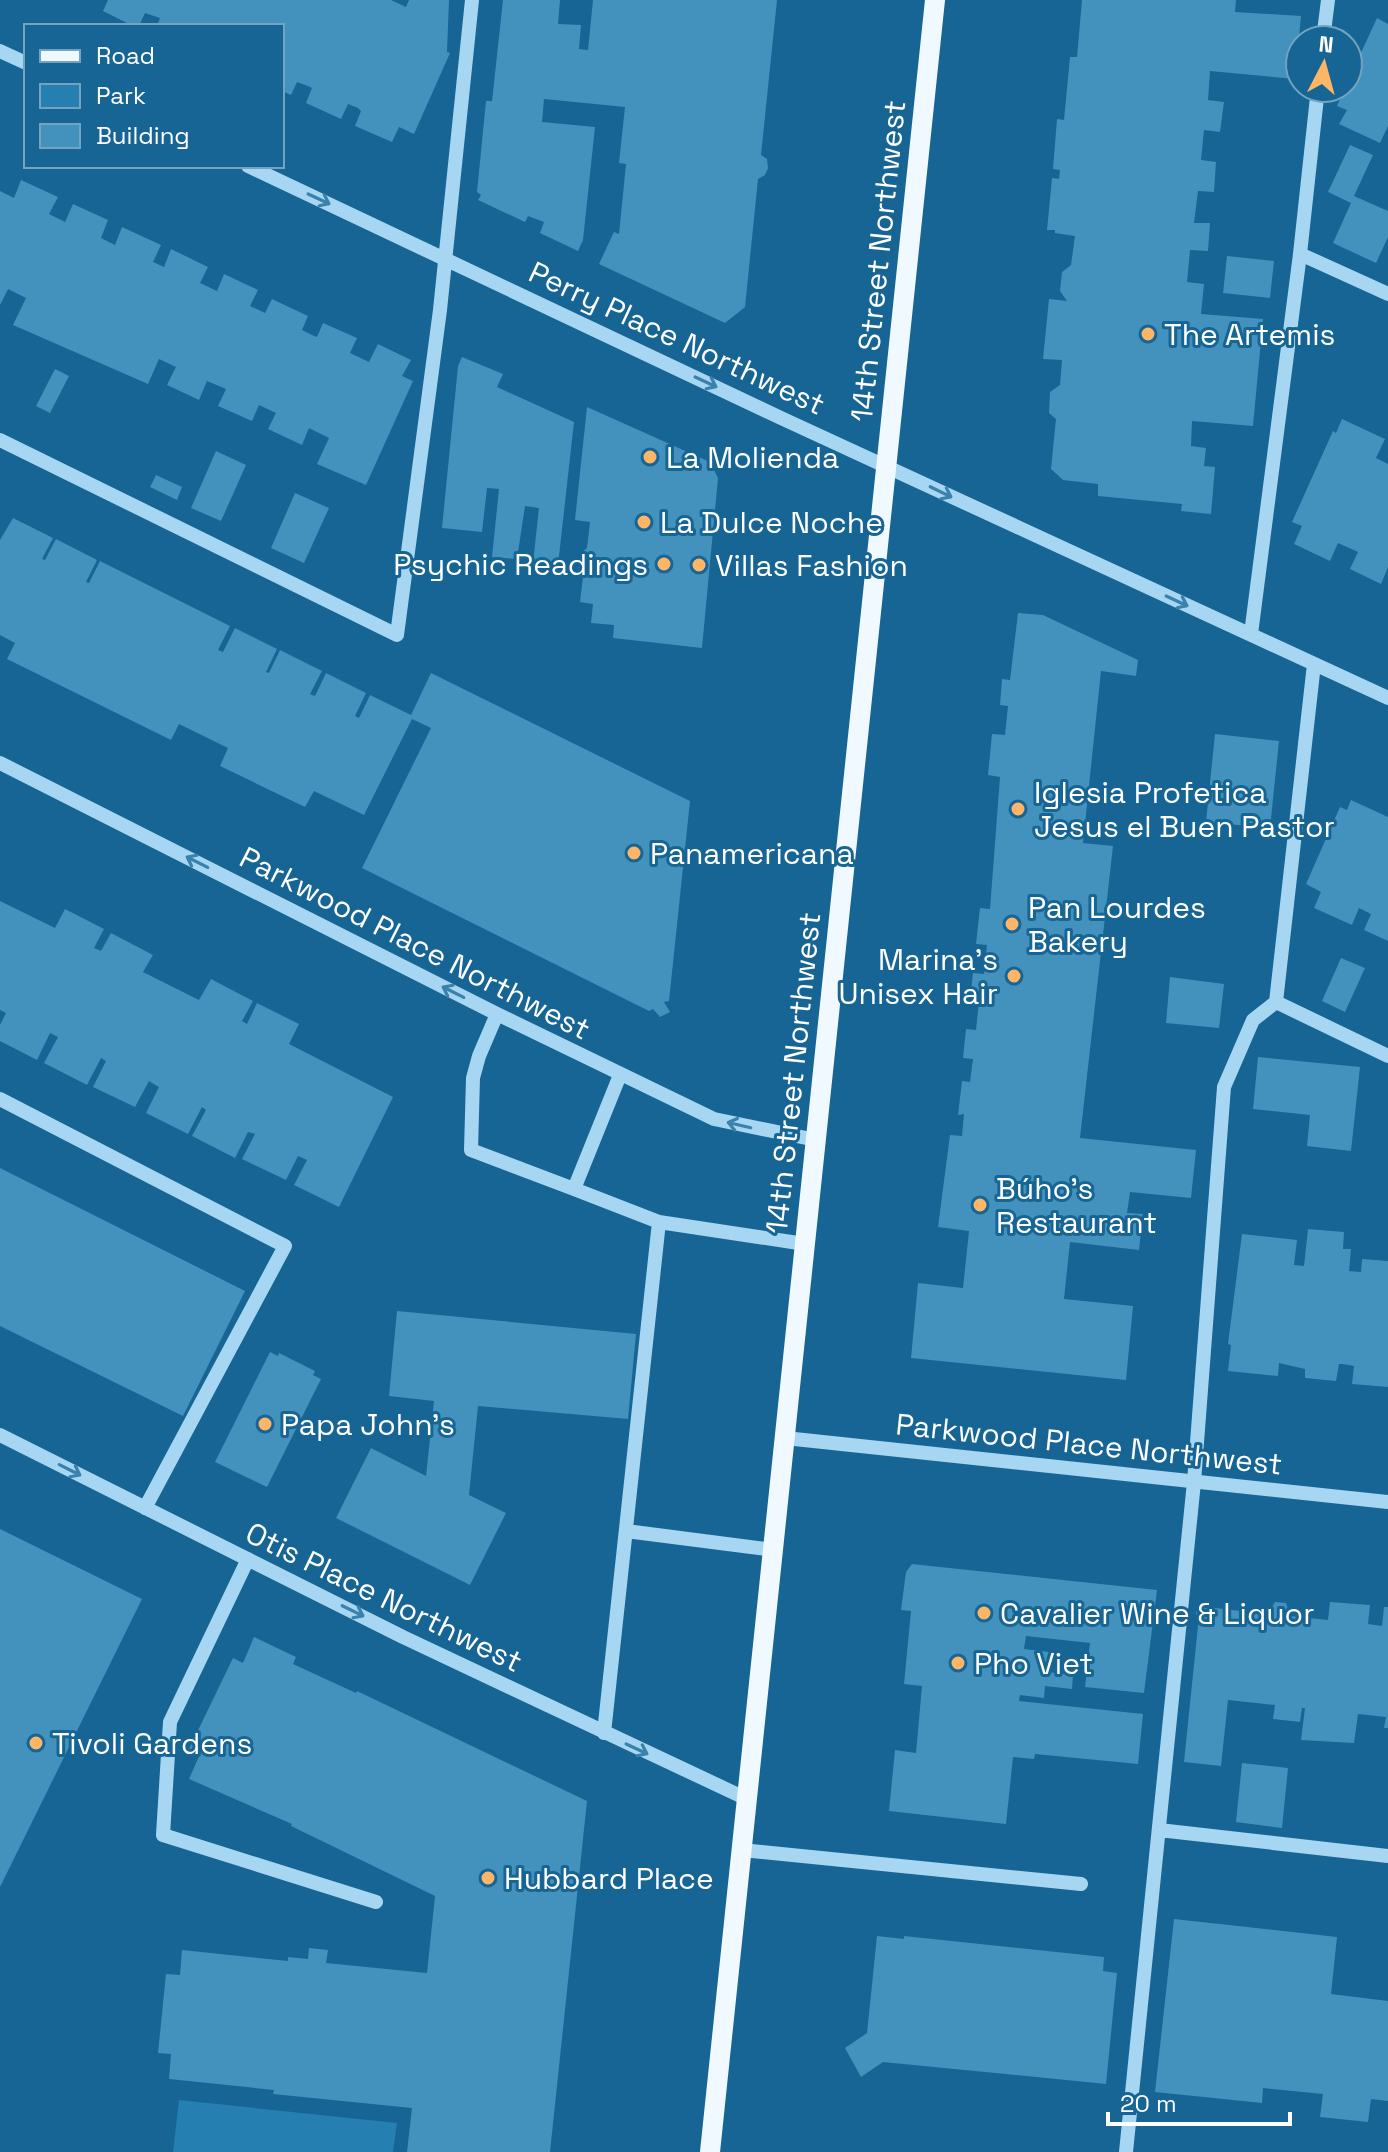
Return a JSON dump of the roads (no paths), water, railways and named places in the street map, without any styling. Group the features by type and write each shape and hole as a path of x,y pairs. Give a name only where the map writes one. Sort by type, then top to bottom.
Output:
{"main road":[{"name":"14th Street Northwest","path":"710,2152 935,0"}],"street":[{"path":"0,440 397,635 446,258 472,0"},
{"path":"1325,24 1328,0"},
{"path":"0,51 24,62"},
{"path":"1251,634 1316,104"},
{"name":"Perry Place Northwest","path":"252,168 781,418 1388,698"},
{"path":"1300,254 1388,294"},
{"path":"1126,2152 1194,1482 1224,1087 1253,1020 1276,1002 1314,664"},
{"name":"Parkwood Place Northwest","path":"0,763 497,1014 714,1119 816,1140"},
{"path":"1276,1002 1388,1056"},
{"path":"497,1014 473,1078 471,1150 659,1222 805,1244"},
{"path":"574,1189 620,1075"},
{"path":"0,1099 285,1246 145,1508"},
{"path":"604,1733 659,1222"},
{"name":"Otis Place Northwest","path":"0,1435 604,1733 747,1799"},
{"name":"Parkwood Place Northwest","path":"785,1438 1388,1502"},
{"path":"626,1531 774,1550"},
{"path":"248,1559 170,1722 163,1835 376,1902"},
{"path":"1159,1830 1388,1856"},
{"path":"742,1850 1081,1884"}],"place":[{"name":"The Artemis","path":"1148,334"},
{"name":"La Molienda","path":"650,457"},
{"name":"La Dulce Noche","path":"644,522"},
{"name":"Psychic Readings","path":"664,564"},
{"name":"Villas Fashion","path":"699,565"},
{"name":"Iglesia Profetica Jesus el Buen Pastor","path":"1018,809"},
{"name":"Panamericana","path":"634,853"},
{"name":"Pan Lourdes Bakery","path":"1012,924"},
{"name":"Marina's Unisex Hair","path":"1014,976"},
{"name":"Búho's Restaurant","path":"980,1205"},
{"name":"Papa John's","path":"265,1424"},
{"name":"Cavalier Wine & Liquor","path":"984,1613"},
{"name":"Pho Viet","path":"958,1663"},
{"name":"Tivoli Gardens","path":"36,1743"},
{"name":"Hubbard Place","path":"488,1878"}]}
